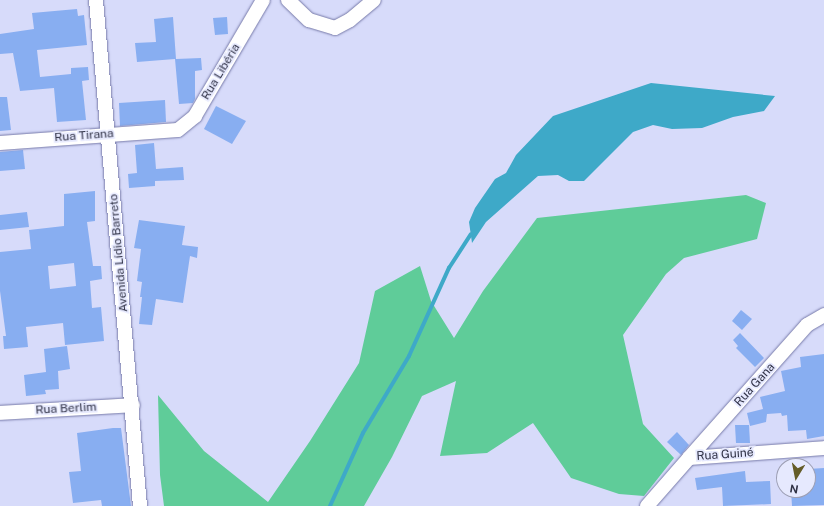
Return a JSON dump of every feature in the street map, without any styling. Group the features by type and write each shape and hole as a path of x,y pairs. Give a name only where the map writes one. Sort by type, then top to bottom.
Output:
{"street":[{"name":"Avenida Lídio Barreto","path":"96,0 133,405 140,506"},
{"name":"Rua Libéria","path":"168,131 186,125 195,116 263,0"},
{"path":"288,0 309,20 335,28 350,20 374,0"},
{"name":"Rua Tirana","path":"0,143 168,131"},
{"name":"Rua Gana","path":"689,458 806,325 824,316"},
{"name":"Rua Berlim","path":"0,413 133,405"},
{"name":"Rua Guiné","path":"647,506 689,458 824,448"}],"green space":[{"path":"746,195 766,203 757,239 684,258 666,274 623,335 643,424 674,458 644,496 619,494 571,478 533,423 487,453 440,456 456,381 422,396 392,457 364,506 164,506 160,475 158,395 204,451 268,502 310,441 359,363 375,291 420,266 431,301 454,338 483,291 537,218"}],"water":[{"path":"651,83 775,96 764,111 733,117 702,128 672,129 653,125 633,132 584,181 569,181 558,175 538,176 486,222 472,243 469,222 475,208 495,179 506,173 516,155 553,116"}],"building":[{"path":"77,9 78,16 84,15 87,45 37,50 40,77 71,74 71,68 88,67 89,80 82,81 86,120 57,122 54,88 20,91 13,53 0,54 0,34 34,29 32,13"},
{"path":"173,17 176,59 201,58 202,70 195,71 195,99 193,103 179,104 175,59 137,62 135,43 156,42 154,19"},
{"path":"227,17 228,34 215,35 213,18"},
{"path":"0,97 7,97 11,130 0,131"},
{"path":"165,100 166,122 120,126 119,103"},
{"path":"216,106 246,121 232,144 204,129"},
{"path":"154,143 156,169 183,167 184,180 155,181 155,186 129,188 128,174 137,173 135,145"},
{"path":"23,150 25,169 0,171 0,152"},
{"path":"95,191 95,221 87,222 93,266 101,266 102,279 90,281 92,308 101,307 104,341 65,345 63,323 26,327 28,347 4,349 3,336 6,336 0,291 0,252 31,249 29,230 64,226 64,194","holes":["74,263 76,286 50,289 48,266"]},
{"path":"27,212 29,227 0,230 0,215"},
{"path":"139,220 185,226 182,245 198,247 197,258 190,256 183,303 156,299 152,325 139,324 142,282 137,281 141,249 134,248"},
{"path":"741,310 752,319 742,330 732,321"},
{"path":"740,333 764,358 755,367 736,348 738,346 733,340"},
{"path":"67,346 70,369 58,371 59,389 45,390 46,394 26,396 24,375 46,372 44,349"},
{"path":"824,354 824,436 807,439 806,430 788,431 787,415 782,416 781,413 767,414 766,422 750,426 747,413 763,409 760,397 785,391 781,371 801,367 800,357"},
{"path":"735,425 749,425 750,443 736,443"},
{"path":"121,428 131,506 102,506 101,500 73,503 69,472 81,471 77,433"},
{"path":"677,432 689,445 681,455 667,442"},
{"path":"816,468 824,468 824,505 792,506 792,498 816,498"},
{"path":"745,471 746,482 770,481 771,504 723,506 722,487 697,490 695,478"}],"waterway":[{"path":"330,506 363,433 409,356 449,268 471,234"}]}
